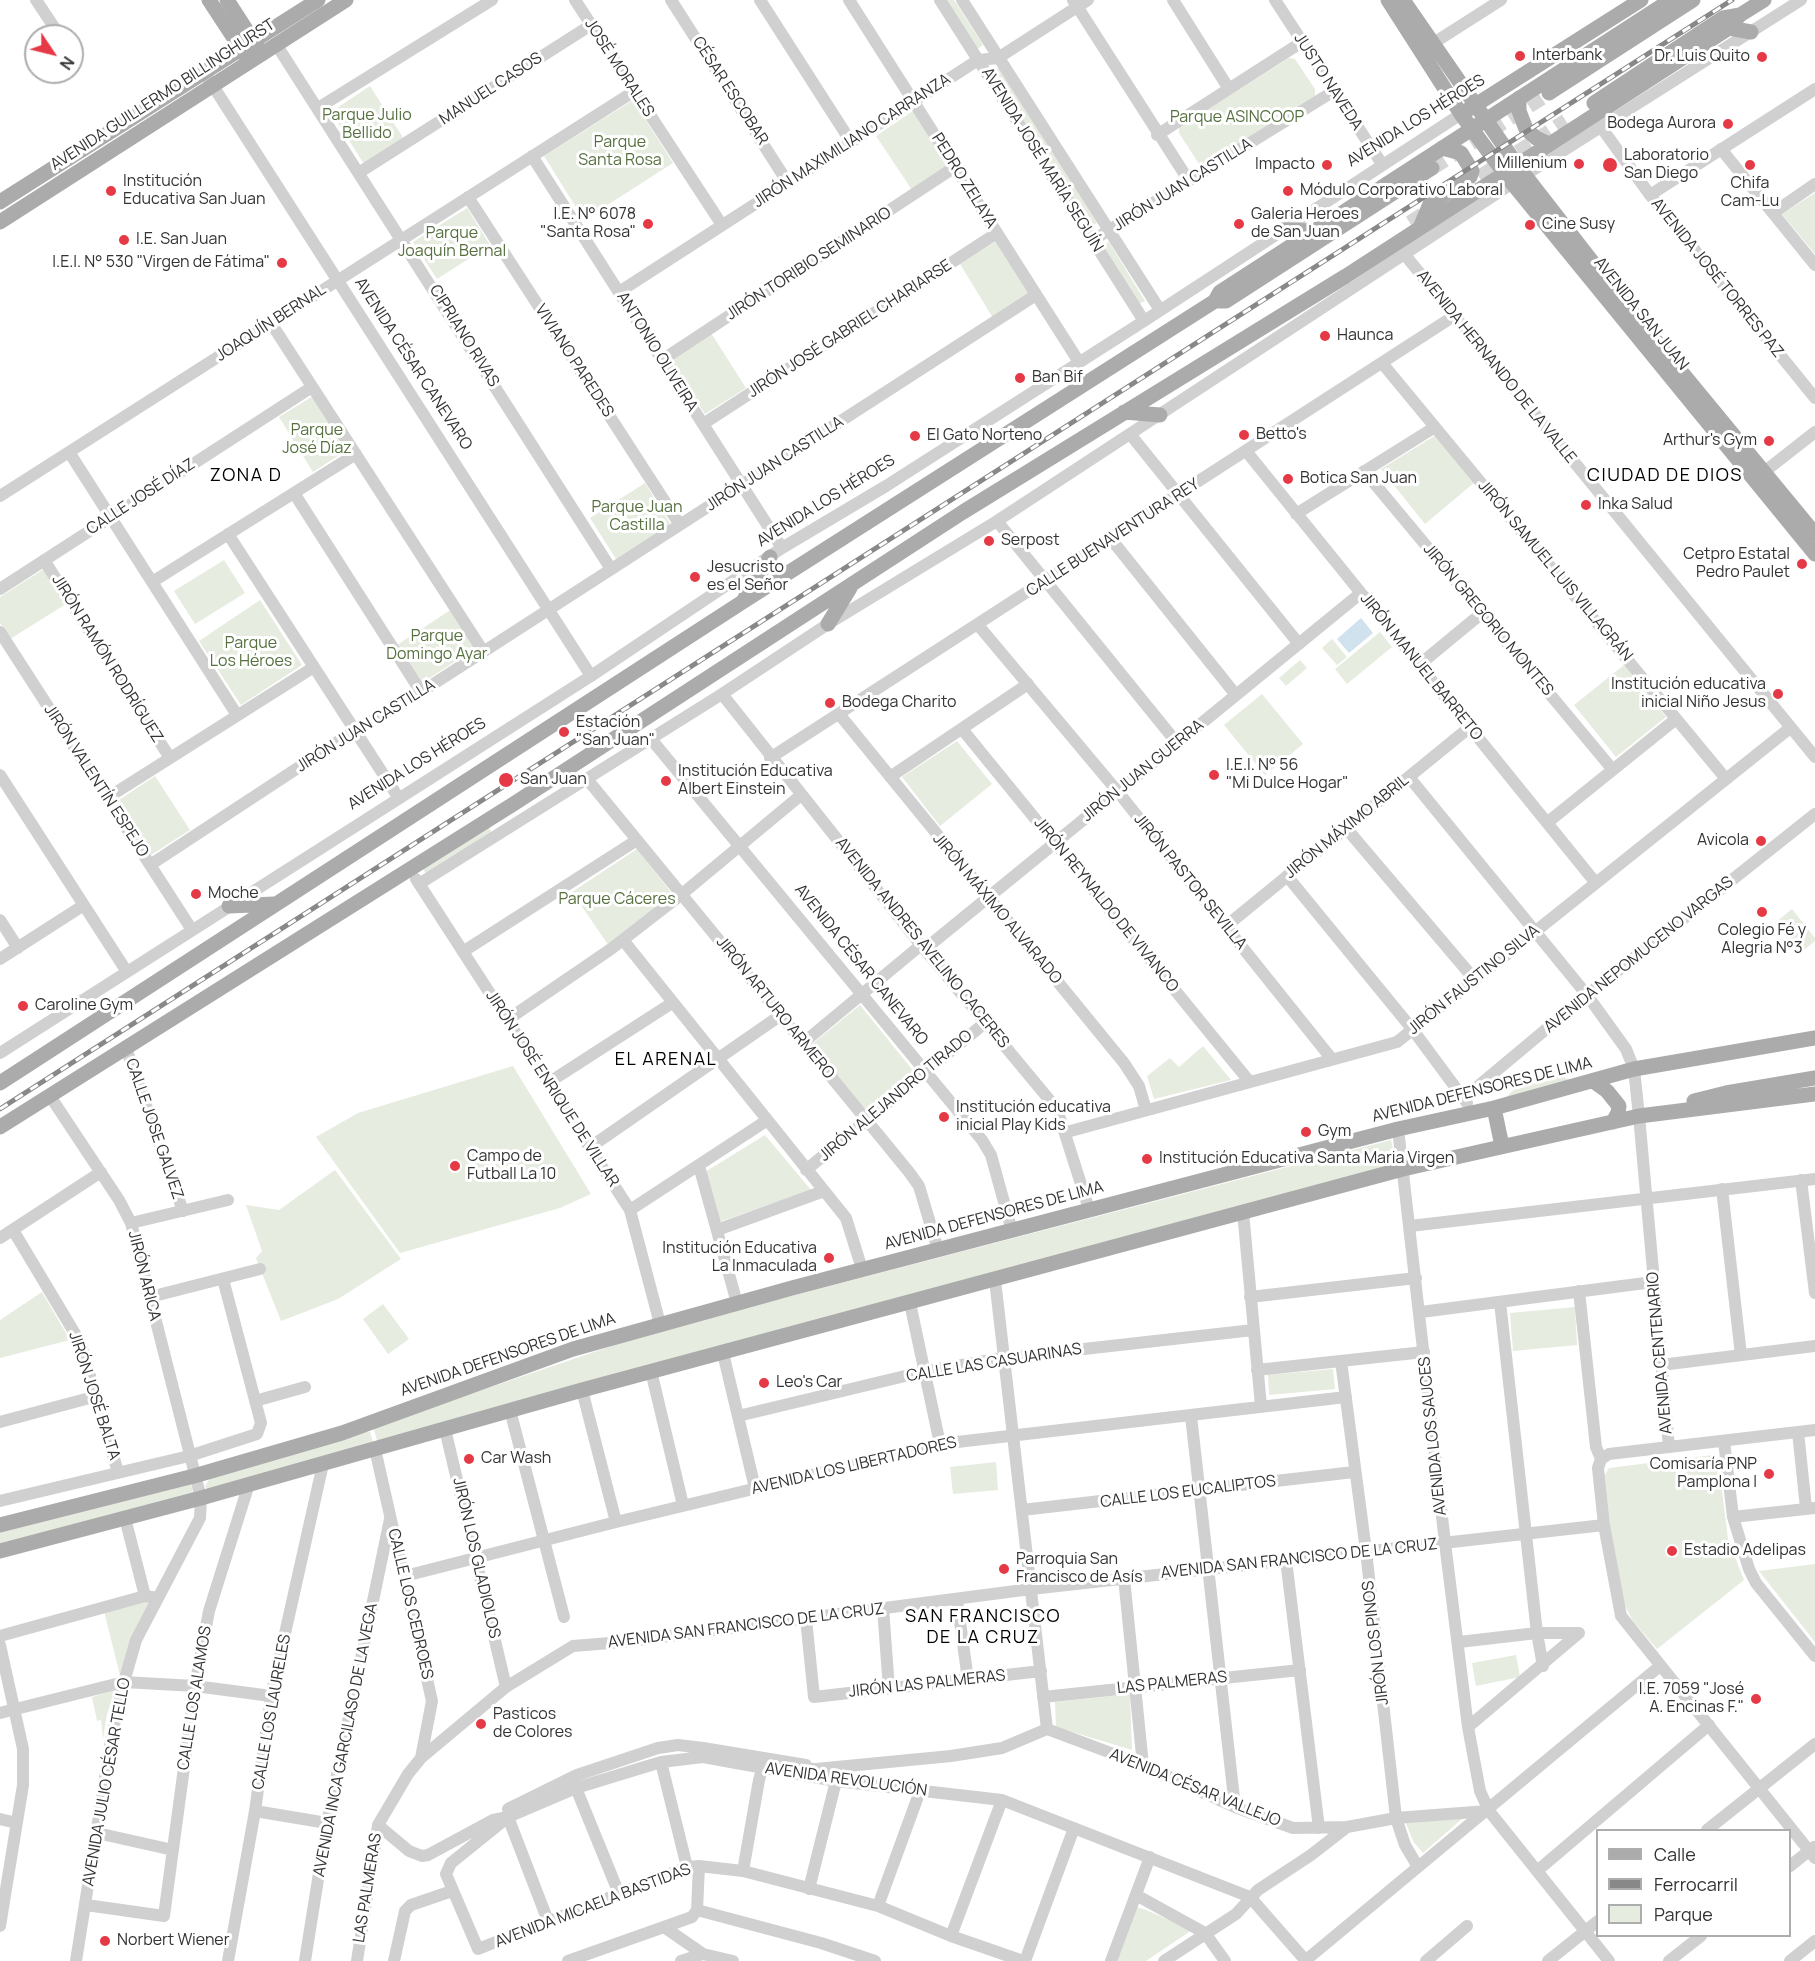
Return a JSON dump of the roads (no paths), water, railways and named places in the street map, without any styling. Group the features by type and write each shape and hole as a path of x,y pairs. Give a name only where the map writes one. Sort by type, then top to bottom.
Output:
{"main road":[{"path":"209,0 251,51"},
{"path":"227,0 251,51"},
{"name":"AVENIDA GUILLERMO BILLINGHURST","path":"251,51 276,44 346,0"},
{"name":"AVENIDA SAN JUAN","path":"1388,0 1515,174 1815,554"},
{"name":"AVENIDA SAN JUAN","path":"1403,0 1432,44 1467,110"},
{"name":"AVENIDA LOS HÉROES","path":"1467,110 1641,0"},
{"path":"0,1083 744,601 1215,301 1220,291 1671,0"},
{"path":"1549,93 1693,0"},
{"path":"0,1127 410,869 1124,412 1239,340 1249,338 1415,225 1515,174 1549,144 1729,28 1740,15 1764,0"},
{"name":"AVENIDA GUILLERMO BILLINGHURST","path":"0,222 251,51 314,1"},
{"path":"1566,121 1723,18 1740,15"},
{"path":"1729,28 1750,32"},
{"name":"AVENIDA GUILLERMO BILLINGHURST","path":"0,202 209,79"},
{"path":"1519,98 1519,111 1526,129 1536,138 1549,144"},
{"path":"1415,225 1430,204 1463,182 1472,171 1461,153 1442,148"},
{"path":"1215,301 1226,301 1432,168"},
{"name":"AVENIDA SAN JUAN","path":"1515,174 1815,534"},
{"path":"1282,230 1313,231"},
{"path":"1124,412 1160,415"},
{"path":"744,601 776,553"},
{"path":"828,624 852,584"},
{"path":"229,906 274,904"},
{"name":"AVENIDA DEFENSORES DE LIMA","path":"0,1525 194,1476 367,1424 573,1349 862,1269 1634,1069 1815,1038"},
{"path":"1678,1061 1815,1047"},
{"path":"0,1551 201,1498 651,1371 1404,1169 1640,1116 1726,1093 1815,1078"},
{"path":"1593,1081 1607,1091 1619,1106 1613,1122"},
{"path":"1640,1116 1815,1094"},
{"path":"1494,1107 1502,1146"}],"street":[{"path":"36,0 52,24"},
{"path":"318,108 492,0"},
{"name":"JOSÉ MORALES","path":"575,0 722,225"},
{"name":"CÉSAR ESCOBAR","path":"671,0 788,183"},
{"path":"760,0 851,142"},
{"name":"PEDRO ZELAYA","path":"849,0 1079,362"},
{"name":"AVENIDA JOSÉ MARÍA SEGUÍN","path":"940,0 1144,321"},
{"name":"AVENIDA JOSÉ MARÍA SEGUÍN","path":"962,0 1160,310"},
{"name":"JIRÓN MAXIMILIANO CARRANZA","path":"619,292 978,60 998,58 1075,4 1088,0"},
{"path":"1173,0 1229,89"},
{"name":"JUSTO NAVEDA","path":"1275,0 1382,164"},
{"path":"1432,44 1501,0"},
{"path":"420,884 722,694 828,624 997,521 1405,255 1515,174 1600,128 1801,0"},
{"path":"1075,4 1157,135 1189,181"},
{"name":"MANUEL CASOS","path":"360,172 591,25"},
{"path":"1157,135 1302,42"},
{"name":"CIPRIANO RIVAS","path":"276,44 403,239 611,569"},
{"name":"AVENIDA CÉSAR CANEVARO","path":"209,79 591,676"},
{"path":"1650,195 1815,89"},
{"name":"JIRÓN JUAN CASTILLA","path":"1093,240 1334,91"},
{"name":"JOAQUÍN BERNAL","path":"0,496 633,92"},
{"name":"AVENIDA LOS HÉROES","path":"0,1053 591,676 776,553 886,486 1144,321 1467,110"},
{"name":"AVENIDA JOSÉ TORRES PAZ","path":"1600,128 1650,195 1815,398"},
{"path":"1721,149 1815,265"},
{"name":"ANTONIO OLIVEIRA","path":"532,156 742,485 776,553"},
{"name":"JIRÓN TORIBIO SEMINARIO","path":"662,360 956,167"},
{"path":"1773,213 1815,184"},
{"name":"VIVIANO PAREDES","path":"468,197 680,525"},
{"name":"JIRÓN JOSÉ GABRIEL CHARIARSE","path":"703,424 997,233"},
{"name":"AVENIDA HERNANDO DE LA VALLE","path":"1405,255 1815,757"},
{"name":"JIRÓN JUAN CASTILLA","path":"150,865 354,731 421,692 1036,295"},
{"name":"CALLE BUENAVENTURA REY","path":"770,758 1454,316"},
{"path":"271,323 483,651"},
{"name":"JIRÓN SAMUEL LUIS VILLAGRÁN","path":"1383,363 1726,778"},
{"name":"CALLE JOSÉ DÍAZ","path":"0,589 312,387"},
{"path":"1296,514 1435,427"},
{"path":"1764,472 1815,432"},
{"path":"1130,434 1299,644"},
{"path":"69,452 237,716"},
{"name":"JIRÓN MANUEL BARRETO","path":"1246,452 1595,882"},
{"path":"152,582 356,454"},
{"name":"JIRÓN GREGORIO MONTES","path":"1364,471 1613,770"},
{"path":"294,493 421,692"},
{"path":"997,521 1044,582 1177,743"},
{"path":"228,534 398,797"},
{"path":"1111,539 1236,695"},
{"name":"JIRÓN RAMÓN RODRÍGUEZ","path":"44,560 170,758"},
{"name":"JIRÓN JUAN GUERRA","path":"803,1043 862,994 988,898 1361,593"},
{"path":"1419,665 1482,613"},
{"name":"JIRÓN PASTOR SEVILLA","path":"978,625 1118,792 1331,1058"},
{"name":"JIRÓN VALENTÍN ESPEJO","path":"0,632 192,930"},
{"path":"107,798 314,667"},
{"path":"890,777 1028,684"},
{"name":"AVENIDA ANDRES AVELINO CACERES","path":"722,694 770,758 1057,1108 1067,1132 1089,1209"},
{"name":"JIRÓN MÁXIMO ALVARADO","path":"839,714 1124,1063 1139,1086 1146,1110"},
{"path":"1548,822 1676,719"},
{"name":"JIRÓN MÁXIMO ABRIL","path":"1225,927 1470,727"},
{"name":"JIRÓN FAUSTINO SILVA","path":"1067,1132 1396,1042 1790,728"},
{"name":"JIRÓN REYNALDO DE VIVANCO","path":"962,729 1249,1081"},
{"name":"AVENIDA CÉSAR CANEVARO","path":"651,739 982,1140 991,1155 1012,1231"},
{"path":"0,775 127,972"},
{"name":"AVENIDA CENTENARIO","path":"1408,777 1587,995 1626,1049 1634,1069 1669,1447 1609,1454 1601,1459"},
{"name":"JIRÓN ARTURO ARMERO","path":"587,779 919,1186 938,1250"},
{"path":"507,1020 622,940 682,894 801,795"},
{"name":"AVENIDA NEPOMUCENO VARGAS","path":"1465,1097 1587,995 1815,814"},
{"path":"1346,828 1475,980"},
{"path":"464,951 637,840"},
{"name":"JIRÓN JOSÉ ENRIQUE DE VILLAR","path":"410,869 630,1210 660,1324"},
{"path":"1287,876 1465,1097 1470,1113"},
{"path":"0,959 84,905"},
{"path":"0,920 18,948"},
{"path":"622,940 846,1218 862,1269"},
{"path":"548,1083 672,1003"},
{"path":"589,1148 718,1061 781,1015"},
{"name":"JIRÓN ALEJANDRO TIRADO","path":"806,1170 986,1022"},
{"name":"CALLE JOSE GALVEZ","path":"126,1048 183,1211"},
{"name":"JIRÓN ARICA","path":"50,1096 101,1172 131,1223 194,1476"},
{"path":"630,1210 766,1121"},
{"name":"AVENIDA LOS SAUCES","path":"1398,1130 1468,1727 1480,1791 1488,1811"},
{"path":"699,1166 737,1303"},
{"path":"0,1238 101,1172"},
{"path":"1410,1226 1815,1179"},
{"path":"1802,1180 1815,1293"},
{"path":"1722,1189 1741,1355"},
{"path":"717,1230 824,1191"},
{"path":"131,1223 228,1200"},
{"path":"1243,1212 1261,1406"},
{"name":"JIRÓN JOSÉ BALTA","path":"13,1230 77,1337 97,1396 118,1472"},
{"path":"150,1297 260,1269"},
{"path":"1250,1297 1416,1278"},
{"path":"0,1501 189,1456 253,1437 259,1431 261,1424 223,1279"},
{"path":"743,1871 762,1770 831,1768 1002,1748 1047,1729 995,1280"},
{"path":"1421,1312 1653,1282"},
{"path":"1579,1292 1596,1447 1601,1459 1598,1468 1604,1525 1622,1616 1758,1788 1813,1852 1791,1865"},
{"path":"1500,1302 1537,1634 1543,1666"},
{"path":"910,1303 940,1444"},
{"name":"CALLE LAS CASUARINAS","path":"738,1416 926,1371 1004,1358 1253,1330"},
{"path":"1661,1365 1815,1346"},
{"path":"1257,1370 1424,1352"},
{"path":"723,1353 755,1488"},
{"name":"JIRÓN LOS PINOS","path":"1341,1361 1366,1551 1396,1818 1418,1867"},
{"path":"651,1371 683,1505"},
{"path":"255,1401 305,1387"},
{"path":"582,1390 616,1522"},
{"path":"0,1422 97,1396"},
{"name":"AVENIDA LOS LIBERTADORES","path":"405,1576 683,1505 940,1444 1346,1397"},
{"path":"510,1410 546,1540 564,1617"},
{"path":"1191,1416 1235,1807"},
{"name":"JIRÓN LOS GLADIOLOS","path":"445,1429 506,1687"},
{"path":"1669,1447 1815,1430"},
{"path":"1732,1516 1811,1508 1798,1432"},
{"path":"1724,1441 1732,1516 1749,1569 1756,1583 1815,1656"},
{"name":"CALLE LOS CEDROES","path":"375,1449 432,1701 421,1758"},
{"name":"CALLE LOS LAURELES","path":"228,1961 255,1811 271,1696 323,1464"},
{"name":"CALLE LOS EUCALIPTOS","path":"1022,1510 1354,1472"},
{"name":"AVENIDA JULIO CÉSAR TELLO","path":"76,1961 124,1682 136,1640 200,1518 201,1498 194,1476"},
{"name":"CALLE LOS ALAMOS","path":"86,1905 164,1916 195,1686 209,1611 249,1484"},
{"path":"125,1518 145,1596"},
{"name":"AVENIDA INCA GARCILASO DE LA VEGA","path":"305,1961 327,1823 390,1519"},
{"name":"AVENIDA SAN FRANCISCO DE LA CRUZ","path":"506,1687 573,1646 1124,1578 1604,1525"},
{"path":"1286,1560 1319,1828"},
{"path":"1124,1578 1143,1766"},
{"path":"0,1636 145,1596 158,1598"},
{"path":"957,1600 968,1680"},
{"path":"883,1608 889,1689"},
{"name":"JIRÓN LAS PALMERAS","path":"806,1619 814,1697 1041,1671"},
{"path":"1459,1642 1537,1634 1579,1634 1468,1727"},
{"path":"0,1645 23,1749 23,1785 2,1898 0,1926"},
{"path":"1250,1897 1306,1961 1660,1666"},
{"name":"LAS PALMERAS","path":"1043,1697 1300,1670"},
{"path":"0,1713 124,1682 195,1686 271,1696"},
{"name":"LAS PALMERAS","path":"357,1961 378,1825 391,1799 421,1758 506,1687"},
{"path":"1537,1871 1709,1725"},
{"name":"AVENIDA CÉSAR VALLEJO","path":"1047,1729 1143,1766 1235,1807 1293,1828 1347,1827 1396,1818 1488,1811"},
{"path":"1708,1829 1815,1744"},
{"path":"378,1825 409,1851 422,1856 428,1855 577,1775 632,1755 678,1745 831,1768"},
{"name":"AVENIDA REVOLUCIÓN","path":"452,1891 446,1874 451,1863 507,1813 576,1788 661,1762 703,1757 762,1770 836,1781 1002,1800 1250,1897"},
{"path":"568,1961 692,1917 697,1910 693,1867 661,1762"},
{"path":"809,1889 836,1781"},
{"path":"576,1788 620,1896"},
{"path":"878,1906 920,1791"},
{"path":"951,1936 1002,1800"},
{"path":"255,1811 327,1823"},
{"path":"1488,1811 1609,1961"},
{"path":"507,1813 548,1921"},
{"path":"0,1819 17,1823"},
{"path":"1164,1961 1236,1914 1250,1897 1347,1827"},
{"path":"1024,1961 1074,1828"},
{"path":"97,1833 173,1850"},
{"path":"1111,1961 1150,1857"},
{"name":"AVENIDA MICAELA BASTIDAS","path":"452,1891 478,1949 693,1867 743,1871 878,1906 951,1936 1024,1961"},
{"path":"394,1961 405,1911 411,1905 452,1891"},
{"path":"1136,1895 1205,1934 1225,1961"},
{"path":"697,1910 821,1943 875,1961"},
{"path":"1548,1961 1596,1923"},
{"path":"1426,1961 1467,1926"},
{"path":"664,1927 703,1954 733,1961"},
{"path":"1669,1961 1699,1937"},
{"path":"1790,1961 1815,1941"},
{"path":"681,1961 703,1954"}],"water":[{"path":"1361,618 1373,633 1349,653 1337,639"}],"tunnel":[{"path":"1432,168 1549,93"},
{"path":"1460,190 1566,121"},
{"path":"1410,223 1433,208"}],"railway":[{"path":"0,1109 1732,0"}],"place":[{"name":"Interbank","path":"1520,56"},
{"name":"Dr. Luis Quito","path":"1762,57"},
{"name":"Bodega Aurora","path":"1728,124"},
{"name":"Millenium","path":"1579,164"},
{"name":"Impacto","path":"1327,165"},
{"name":"Laboratorio San Diego","path":"1610,165"},
{"name":"Chifa Cam-Lu","path":"1750,165"},
{"name":"Institución Educativa San Juan","path":"111,191"},
{"name":"Módulo Corporativo Laboral","path":"1288,191"},
{"name":"I.E. N° 6078 \"Santa Rosa\"","path":"648,224"},
{"name":"Galeria Heroes de San Juan","path":"1239,224"},
{"name":"Cine Susy","path":"1530,225"},
{"name":"I.E. San Juan","path":"124,240"},
{"name":"I.E.I. N° 530 \"Virgen de Fátima\"","path":"282,263"},
{"name":"Haunca","path":"1325,336"},
{"name":"Ban Bif","path":"1020,378"},
{"name":"Betto's","path":"1244,435"},
{"name":"El Gato Norteno","path":"915,436"},
{"name":"Arthur's Gym","path":"1769,441"},
{"name":"Botica San Juan","path":"1288,479"},
{"name":"Inka Salud","path":"1586,505"},
{"name":"Serpost","path":"989,541"},
{"name":"Cetpro Estatal Pedro Paulet","path":"1802,564"},
{"name":"Jesucristo es el Señor","path":"695,577"},
{"name":"Institución educativa inicial Niño Jesus","path":"1778,694"},
{"name":"Bodega Charito","path":"830,703"},
{"name":"Estación \"San Juan\"","path":"564,732"},
{"name":"I.E.I. N° 56 \"Mi Dulce Hogar\"","path":"1214,775"},
{"name":"San Juan","path":"506,780"},
{"name":"Institución Educativa Albert Einstein","path":"666,781"},
{"name":"Avicola","path":"1761,841"},
{"name":"Moche","path":"196,894"},
{"name":"Colegio Fé y Alegria N°3","path":"1762,912"},
{"name":"Caroline Gym","path":"23,1006"},
{"name":"Institución educativa inicial Play Kids","path":"944,1117"},
{"name":"Gym","path":"1306,1132"},
{"name":"Institución Educativa Santa Maria Virgen","path":"1147,1159"},
{"name":"Campo de Futball La 10","path":"455,1166"},
{"name":"Institución Educativa La Inmaculada","path":"829,1258"},
{"name":"Leo's Car","path":"764,1383"},
{"name":"Car Wash","path":"469,1459"},
{"name":"Comisaría PNP Pamplona I","path":"1769,1474"},
{"name":"Estadio Adelipas","path":"1672,1551"},
{"name":"Parroquia San Francisco de Asís","path":"1004,1569"},
{"name":"I.E. 7059 \"José A. Encinas F.\"","path":"1756,1699"},
{"name":"Pasticos de Colores","path":"481,1724"},
{"name":"Norbert Wiener","path":"105,1941"}],"district":[{"name":"ZONA D","path":"246,476"},
{"name":"CIUDAD DE DIOS","path":"1665,476"},
{"name":"EL ARENAL","path":"666,1060"},
{"name":"SAN FRANCISCO DE LA CRUZ","path":"983,1627"}],"park label":[{"name":"Parque ASINCOOP","path":"1237,118"},
{"name":"Parque Julio Bellido","path":"367,125"},
{"name":"Parque Santa Rosa","path":"620,152"},
{"name":"Parque Joaquín Bernal","path":"452,243"},
{"name":"Parque José Díaz","path":"317,440"},
{"name":"Parque Juan Castilla","path":"637,517"},
{"name":"Parque Domingo Ayar","path":"437,646"},
{"name":"Parque Los Héroes","path":"251,653"},
{"name":"Parque Cáceres","path":"617,900"}]}
